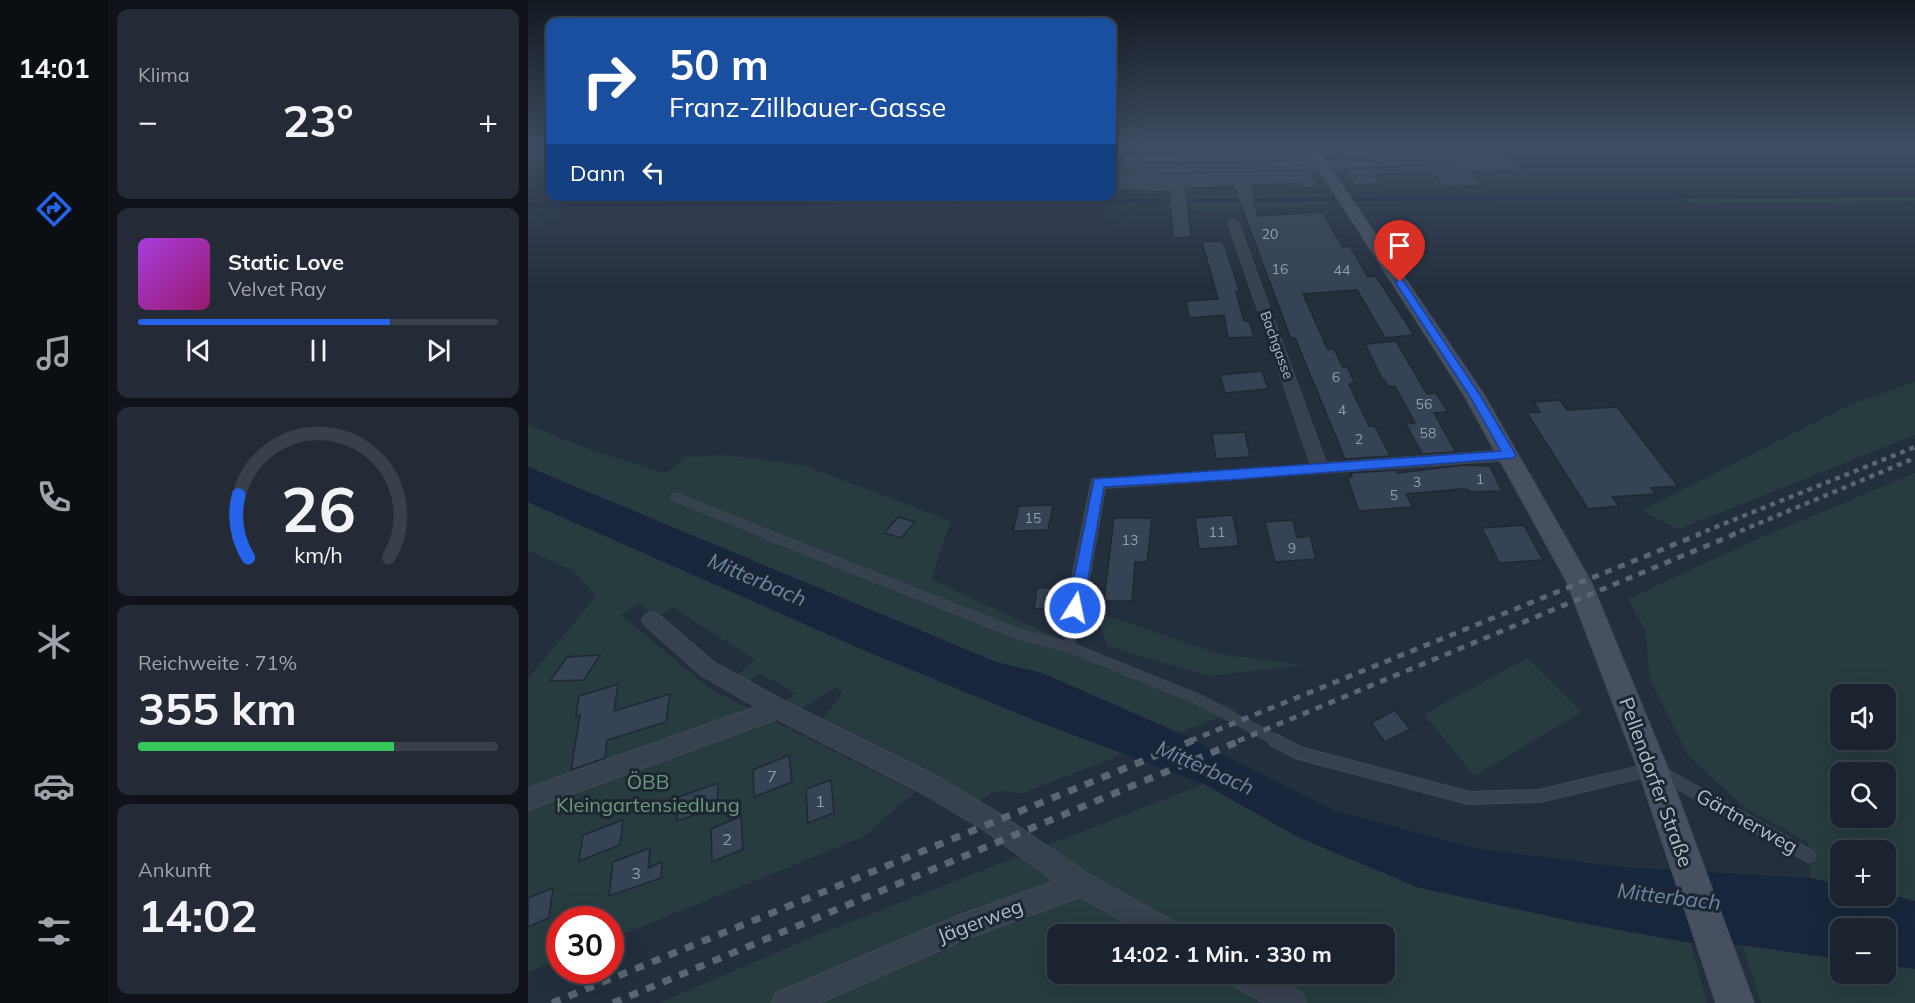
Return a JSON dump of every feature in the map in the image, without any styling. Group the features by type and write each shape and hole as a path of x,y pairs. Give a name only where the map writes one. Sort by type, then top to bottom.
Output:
{"street":[{"name":"Pellendorfer Straße","path":"1339,191 1474,395 1586,596 1657,782 1735,1003"},
{"name":"Bachgasse","path":"1233,222 1320,468"},
{"path":"1075,608 1098,483 1228,476 1509,455"},
{"path":"652,620 708,669 778,710 932,786 1007,832 1081,884 1153,924"},
{"path":"528,799 778,710"},
{"name":"Jägerweg","path":"786,1003 960,928 1081,884"},
{"path":"1258,984 1292,1003"}],"lane":[{"path":"675,497 1018,634 1069,647 1198,699 1299,753 1469,798 1539,796 1657,782"},
{"path":"1069,647 1075,608"},
{"name":"Gärtnerweg","path":"1657,782 1809,856"}],"green space":[{"path":"1324,193 1330,207 1168,211 1166,195"},
{"path":"1686,193 1915,193 1915,201 1694,204 1680,200"},
{"path":"1915,382 1915,435 1679,529 1641,511 1849,405"},
{"path":"528,425 591,450 666,474 684,457 726,455 803,465 951,521 931,579 1048,634 1237,710 1179,733 1042,673 996,662 528,467"},
{"path":"1915,473 1915,901 1896,896 1896,840 1830,840 1830,883 1810,878 1808,842 1745,808 1688,755 1650,679 1646,632 1628,599 1753,541"},
{"name":"ÖBB Kleingartensiedlung","path":"528,502 899,664 1124,754 1020,794 1007,791 992,793 977,805 822,721 843,692 835,688 801,709 783,705 795,693 759,673 747,684 735,678 755,660 673,607 657,618 639,603 621,615 710,689 915,792 863,837 624,934 624,906 546,906 546,964 528,972 528,679 596,596 574,571 528,550"},
{"path":"1098,613 1219,654 1306,665 1208,676 1107,646"},
{"path":"1528,658 1582,712 1474,776 1424,714"},
{"path":"1204,784 1298,837 1417,887 1571,921 1691,943 1707,1003 659,1003 822,933"},
{"path":"1742,945 1830,958 1830,984 1896,984 1896,966 1915,969 1915,1003 1761,1003"}],"water":[{"name":"Mitterbach","path":"528,467 996,662 1042,673 1179,733 1335,811 1478,849 1621,867 1810,878 1830,883 1830,906 1896,906 1896,896 1915,901 1915,969 1896,966 1896,918 1830,918 1830,958 1742,945 1691,943 1571,921 1417,887 1298,837 1204,784 1036,721 868,652 528,502"}],"building":[{"path":"1137,191 1186,191 1191,237 1173,238 1169,192"},
{"path":"1235,191 1254,191 1257,216 1322,212 1343,247 1350,246 1368,277 1376,276 1414,335 1385,338 1357,290 1303,294 1328,350 1334,349 1343,367 1347,367 1355,383 1349,384 1369,426 1375,426 1390,456 1345,459 1295,338 1291,339"},
{"path":"1223,241 1240,292 1236,292 1244,321 1249,321 1254,337 1228,338 1224,315 1189,318 1186,301 1218,299 1202,242"},
{"path":"1396,341 1427,394 1436,393 1448,412 1434,413 1456,452 1422,454 1406,424 1415,423 1395,386 1388,387 1385,380 1383,381 1365,344"},
{"path":"1262,371 1268,389 1225,393 1220,375"},
{"path":"1560,400 1567,410 1617,407 1678,486 1651,488 1656,494 1612,497 1619,506 1588,509 1527,413 1540,412 1534,402"},
{"path":"1245,432 1250,457 1216,459 1212,434"},
{"path":"1464,465 1490,466 1502,491 1470,492 1462,489 1406,494 1413,507 1359,511 1347,477 1352,477 1351,473 1396,470 1398,473"},
{"path":"1053,505 1048,530 1013,531 1019,506"},
{"path":"1233,515 1239,546 1199,549 1195,518"},
{"path":"898,517 915,522 901,538 884,533"},
{"path":"1114,518 1152,518 1147,562 1135,562 1132,601 1104,601"},
{"path":"1293,520 1297,538 1310,536 1316,559 1275,562 1265,522"},
{"path":"1524,525 1543,560 1499,563 1482,528"},
{"path":"1059,587 1057,608 1034,609 1037,588"},
{"path":"600,655 584,680 550,681 567,657"},
{"path":"618,684 614,711 670,694 666,722 607,740 605,758 571,770 580,715 576,716 579,696"},
{"path":"1395,710 1410,729 1385,742 1371,723"},
{"path":"789,755 792,782 754,797 753,770"},
{"path":"831,780 834,813 808,823 806,789"},
{"path":"718,783 717,807 677,821 679,797"},
{"path":"741,816 743,849 712,862 711,829"},
{"path":"623,820 620,845 579,861 583,835"},
{"path":"650,848 648,868 662,862 661,878 609,896 613,862"},
{"path":"553,888 551,906 546,906 546,919 528,927 528,898"}],"waterway":[{"path":"1116,201 1915,195"},
{"path":"528,205 1083,201"}],"railway":[{"path":"1696,535 1915,447"},
{"path":"1731,535 1915,458"},
{"path":"1190,741 1700,534"},
{"path":"1238,741 1735,534"},
{"path":"552,1003 1194,740"},
{"path":"613,1003 1242,740"}],"route":[{"path":"1075,608 1098,483 1228,476 1509,455 1474,395 1400,282"}]}
